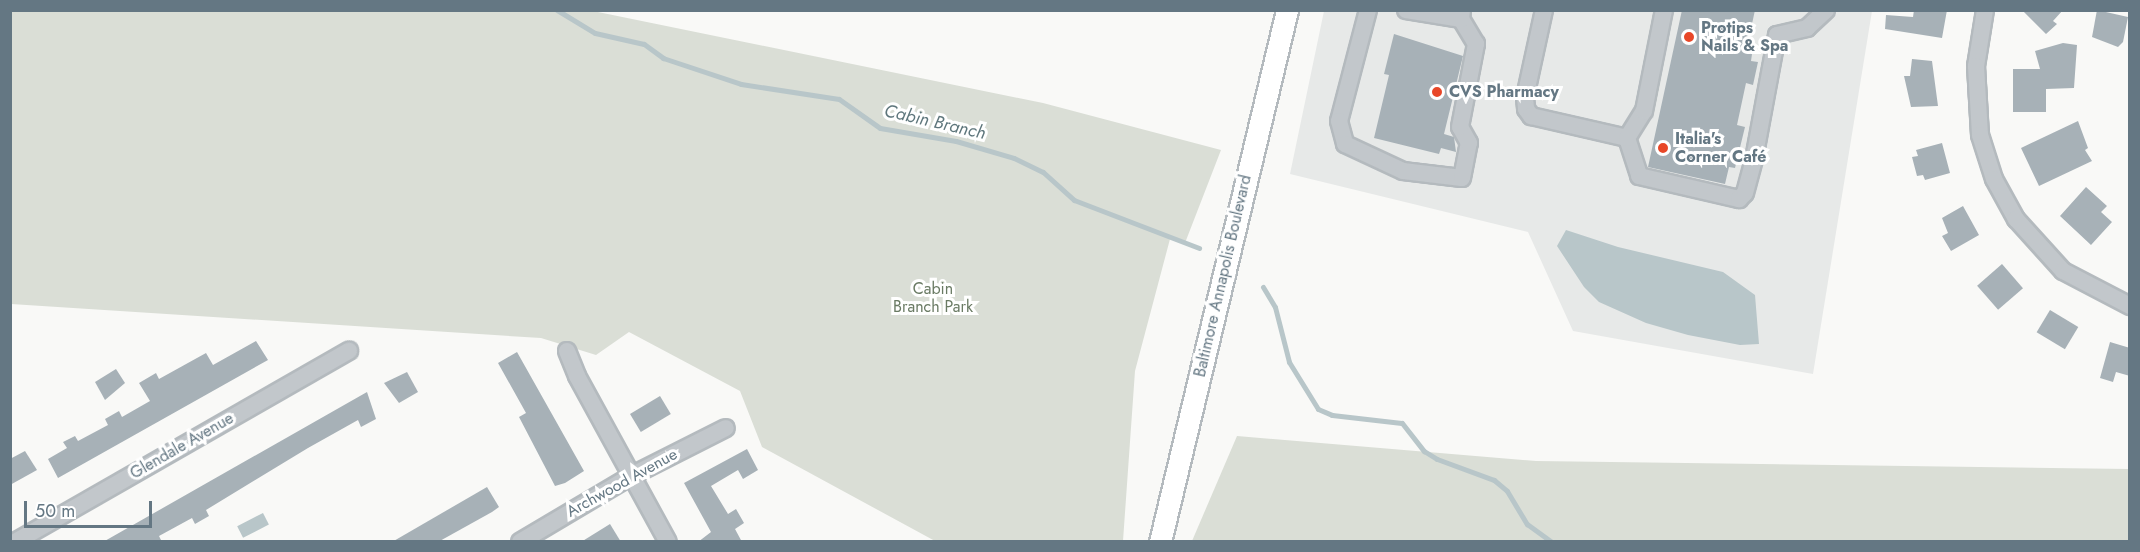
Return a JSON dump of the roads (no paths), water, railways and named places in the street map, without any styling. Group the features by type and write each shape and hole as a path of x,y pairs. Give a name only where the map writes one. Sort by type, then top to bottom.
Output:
{"main road":[{"name":"Baltimore Annapolis Boulevard","path":"1160,542 1287,10"}],"street":[{"path":"1368,10 1339,121 1345,144 1403,171 1462,178 1469,143 1460,127 1476,44 1461,14 1406,10"},
{"path":"1544,10 1525,97 1526,110 1531,116 1627,138"},
{"path":"1664,10 1644,111 1627,138 1639,176 1739,199 1745,193 1754,159 1777,35 1807,28 1826,10"},
{"path":"1985,10 1976,66 1980,135 1994,179 2016,219 2063,271 2130,306"},
{"name":"Glendale Avenue","path":"15,542 349,351"},
{"path":"567,351 631,476 668,542"},
{"name":"Archwood Avenue","path":"520,542 631,476 726,428"}],"waterway":[{"name":"Cabin Branch","path":"557,10 595,33 644,44 663,58 741,84 839,99 880,128 956,141 1014,158 1043,172 1074,200 1199,248"},
{"name":"Cabin Branch","path":"1263,287 1275,307 1289,362 1318,409 1332,415 1402,423 1424,451 1437,459 1494,480 1507,491 1527,524 1552,542"}],"place":[{"name":"Protips Nails & Spa","path":"1689,37"},
{"name":"CVS Pharmacy","path":"1437,92"},
{"name":"Italia's Corner Café","path":"1663,148"}],"park label":[{"name":"Cabin Branch Park","path":"933,298"}]}
